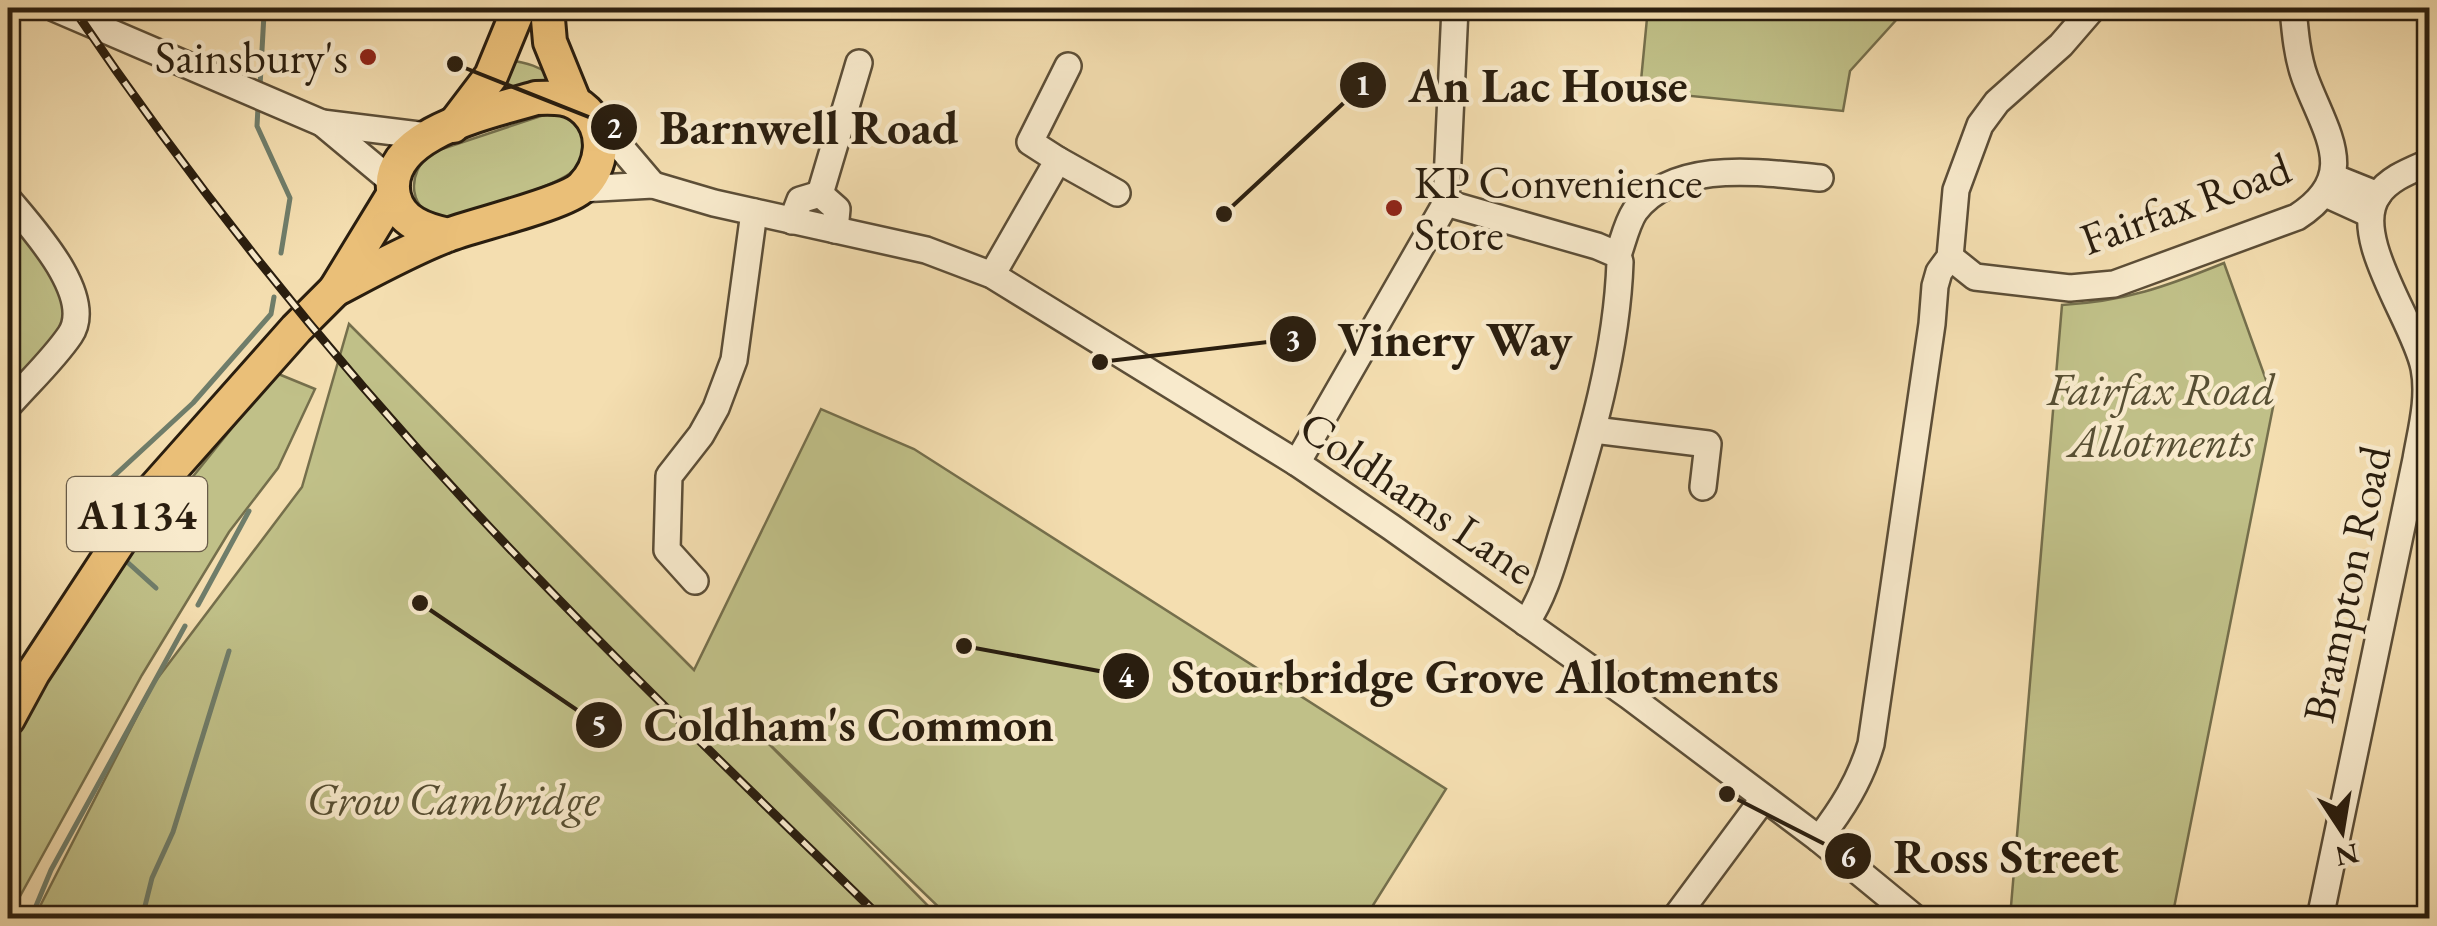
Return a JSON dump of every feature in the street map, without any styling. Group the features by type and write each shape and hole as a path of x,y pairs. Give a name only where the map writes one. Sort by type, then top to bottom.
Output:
{"main road":[{"name":"A1134","path":"8,719 33,673 153,490 335,290 394,189 397,167 408,150 440,131 490,76 519,8"},
{"path":"547,8 550,42 574,100 598,127 600,152 594,170 580,190"},
{"path":"440,131 536,98 574,100"},
{"path":"394,189 410,221 424,230 448,235"},
{"name":"A1134","path":"335,290 448,235 580,190"}],"street":[{"path":"54,8 322,124 394,189"},
{"path":"1297,463 1446,204 1455,8"},
{"path":"1819,839 1848,800 1872,744 1935,286 1950,257 1956,190 1980,125 1998,102 2061,45 2093,8"},
{"path":"2293,8 2303,73 2336,161 2329,186"},
{"path":"820,194 860,63"},
{"path":"1068,66 1030,142 1117,193"},
{"path":"322,124 440,131"},
{"path":"598,127 614,138 653,185"},
{"path":"992,275 1058,160"},
{"path":"2374,205 2408,171 2430,162"},
{"path":"1526,624 1544,589 1594,430 1609,358 1620,274 1618,255 1633,214 1674,184 1734,170 1820,178"},
{"name":"Coldhams Lane","path":"580,190 653,185 926,250 992,275 1297,463 1764,798 1915,918"},
{"name":"Fairfax Road","path":"1974,277 2070,288 2114,284 2296,217 2329,186 2374,205"},
{"path":"792,221 800,200 820,194 837,209 835,230"},
{"path":"8,199 70,282 77,310 72,333 8,406"},
{"path":"1446,204 1618,255"},
{"name":"Brampton Road","path":"2320,918 2416,459 2426,390 2424,366 2415,339 2370,234 2374,205"},
{"path":"695,581 667,550 669,476 716,408 734,360 754,212"},
{"path":"1932,324 1954,290 1974,277 1950,257"},
{"path":"1594,430 1708,444 1703,487"},
{"path":"1675,918 1764,798"}],"green space":[{"path":"1648,8 1907,8 1850,71 1843,111 1640,91"},
{"path":"507,60 539,68 553,81 490,98"},
{"path":"550,113 571,121 583,140 581,159 569,174 456,216 433,215 424,210 414,192 414,181 417,170 433,152"},
{"path":"8,207 68,290 67,328 8,397"},
{"name":"Fairfax Road Allotments","path":"2224,263 2274,402 2172,918 2010,918 2062,305 2145,292"},
{"name":"Grow Cambridge","path":"349,324 694,670 821,409 914,449 1446,789 1365,918 950,918 765,740 940,918 34,918 154,683 302,487"},
{"path":"276,373 315,389 278,468 229,532 142,675 8,918 8,752 21,722 134,550"}],"waterway":[{"path":"260,86 264,14"},
{"path":"258,107 257,126 290,198 281,253"},
{"path":"74,513 193,403 271,314 274,297"},
{"path":"198,605 249,511"},
{"path":"125,560 156,588"},
{"path":"31,918 51,870 185,626"},
{"path":"142,918 229,651"}],"railway":[{"path":"73,8 167,141 266,270 424,456 578,619 881,918"}],"place":[{"name":"Sainsbury's","path":"368,57"},
{"name":"Barnwell Road","path":"455,64"},
{"name":"KP Convenience Store","path":"1394,208"},
{"name":"An Lac House","path":"1224,214"},
{"name":"Vinery Way","path":"1100,362"},
{"name":"Coldham's Common","path":"420,603"},
{"name":"Stourbridge Grove Allotments","path":"964,646"},
{"name":"Ross Street","path":"1727,794"}]}
